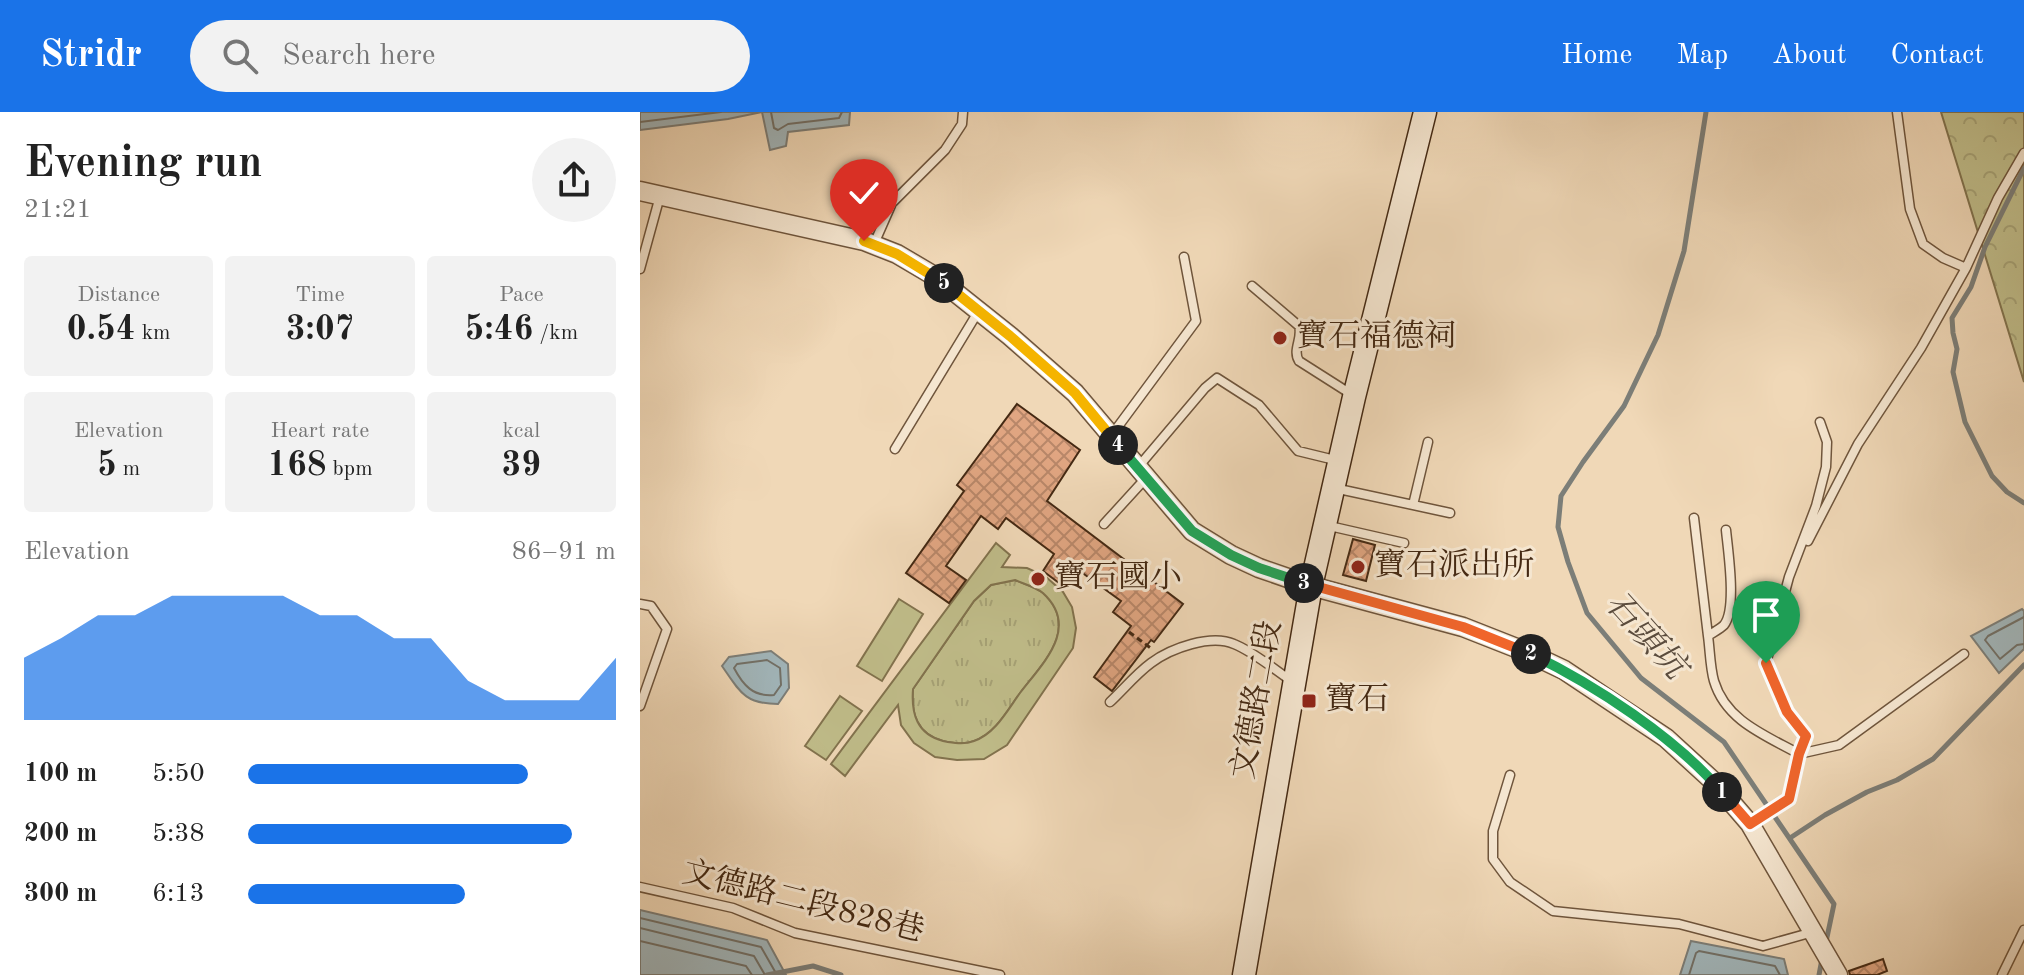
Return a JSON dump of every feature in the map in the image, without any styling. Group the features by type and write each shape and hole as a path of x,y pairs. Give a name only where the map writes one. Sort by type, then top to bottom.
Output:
{"main road":[{"name":"文德路二段","path":"1244,975 1293,683 1324,524 1425,112"}],"street":[{"path":"640,191 849,237 897,254 936,277 1075,393 1192,531 1259,568 1311,586 1463,627 1564,670 1666,738 1713,781 1750,824 1838,975"}],"lane":[{"path":"874,245 892,203 945,150 962,124 963,112"},
{"path":"1897,112 1910,209 1923,244 1943,258 1966,268"},
{"path":"1789,577 1858,444 1921,348 1966,268 1998,198 2024,153"},
{"path":"640,269 660,196"},
{"path":"1111,436 1196,321 1184,257"},
{"path":"1252,286 1299,326 1301,330 1296,352 1299,361 1354,397"},
{"path":"895,449 979,311"},
{"path":"1104,524 1205,388 1217,378 1259,405 1298,451 1339,461"},
{"path":"1750,824 1789,799 1806,736 1787,712 1766,663 1789,577 1816,506 1826,467 1827,442 1820,422"},
{"path":"1413,505 1428,442"},
{"path":"1333,488 1450,513"},
{"path":"1694,518 1714,680 1723,700 1742,723 1799,754 1839,745 1964,654"},
{"path":"1324,524 1404,543"},
{"path":"1708,636 1725,624 1730,607 1726,530"},
{"path":"640,604 651,606 667,629 640,706"},
{"path":"1110,702 1152,663 1191,644 1223,640 1237,645 1293,683"},
{"path":"1510,775 1493,831 1493,859 1510,882 1553,911 1679,924 1763,946 1813,932"},
{"name":"文德路二段828巷","path":"640,887 733,908 795,933 1000,975"},
{"path":"2002,975 2024,930"},
{"path":"2014,950 2024,955"}],"path":[{"path":"1129,632 1152,649 1175,651"}],"green space":[{"path":"1941,112 2024,112 2024,382"},
{"path":"996,543 1010,555 1002,567 1027,568 1045,576 1063,592 1072,607 1076,628 1073,648 1007,745 984,759 935,757 914,743 901,725 898,705 845,776 831,764","holes":["1015,580 1040,591 1054,606 1059,619 1054,645 988,733 966,743 934,738 918,722 913,707 913,689 974,601 991,585"]},
{"path":"1015,580 1043,593 1054,606 1059,619 1054,645 988,733 966,743 934,738 922,728 915,715 913,689 974,601 991,585"},
{"path":"899,599 923,614 882,681 857,666"},
{"path":"840,696 862,711 826,760 805,746"}],"water":[{"path":"640,112 762,112 640,130"},
{"path":"762,112 850,112 849,125 788,132 786,146 770,150"},
{"path":"2022,609 2024,649 1999,673 1971,636"},
{"path":"771,651 788,664 789,688 778,704 758,702 744,695 722,666 729,657"},
{"path":"640,910 767,940 786,975 640,975"},
{"path":"1691,941 1784,959 1788,975 1680,975"}],"building":[{"path":"1017,404 1080,450 1047,501 1183,604 1112,691 1094,677 1131,626 1113,612 1121,601 1077,569 1063,586 1043,571 1054,554 1006,518 998,529 981,516 946,566 966,580 949,603 906,573 964,491 957,485"},
{"name":"寶石派出所","path":"1353,539 1375,545 1366,581 1343,575"},
{"path":"1883,959 1887,971 1877,975 1850,975 1849,971"}],"waterway":[{"name":"石頭坑","path":"1706,112 1684,251 1658,335 1624,406 1561,496 1558,527 1587,613 1641,678 1724,742 1834,904 1826,942"},
{"path":"2024,168 1985,247 1971,287 1952,318 1957,349 1953,372 1965,422 1992,476 2007,492 2024,503"},
{"path":"1790,838 1825,815 1933,759 2024,665"},
{"name":"石頭坑","path":"1819,975 1822,959"},
{"path":"767,975 813,966 841,975"}],"place":[{"name":"寶石福德祠","path":"1280,338"},
{"name":"寶石派出所","path":"1358,567"},
{"name":"寶石國小","path":"1038,579"},
{"name":"寶石","path":"1309,701"}],"route":[{"path":"864,241 897,254 936,277 1075,393 1192,531 1259,568 1311,586 1463,627 1564,670 1666,738 1713,781 1750,824 1789,799 1806,736 1787,712 1766,663"}]}
